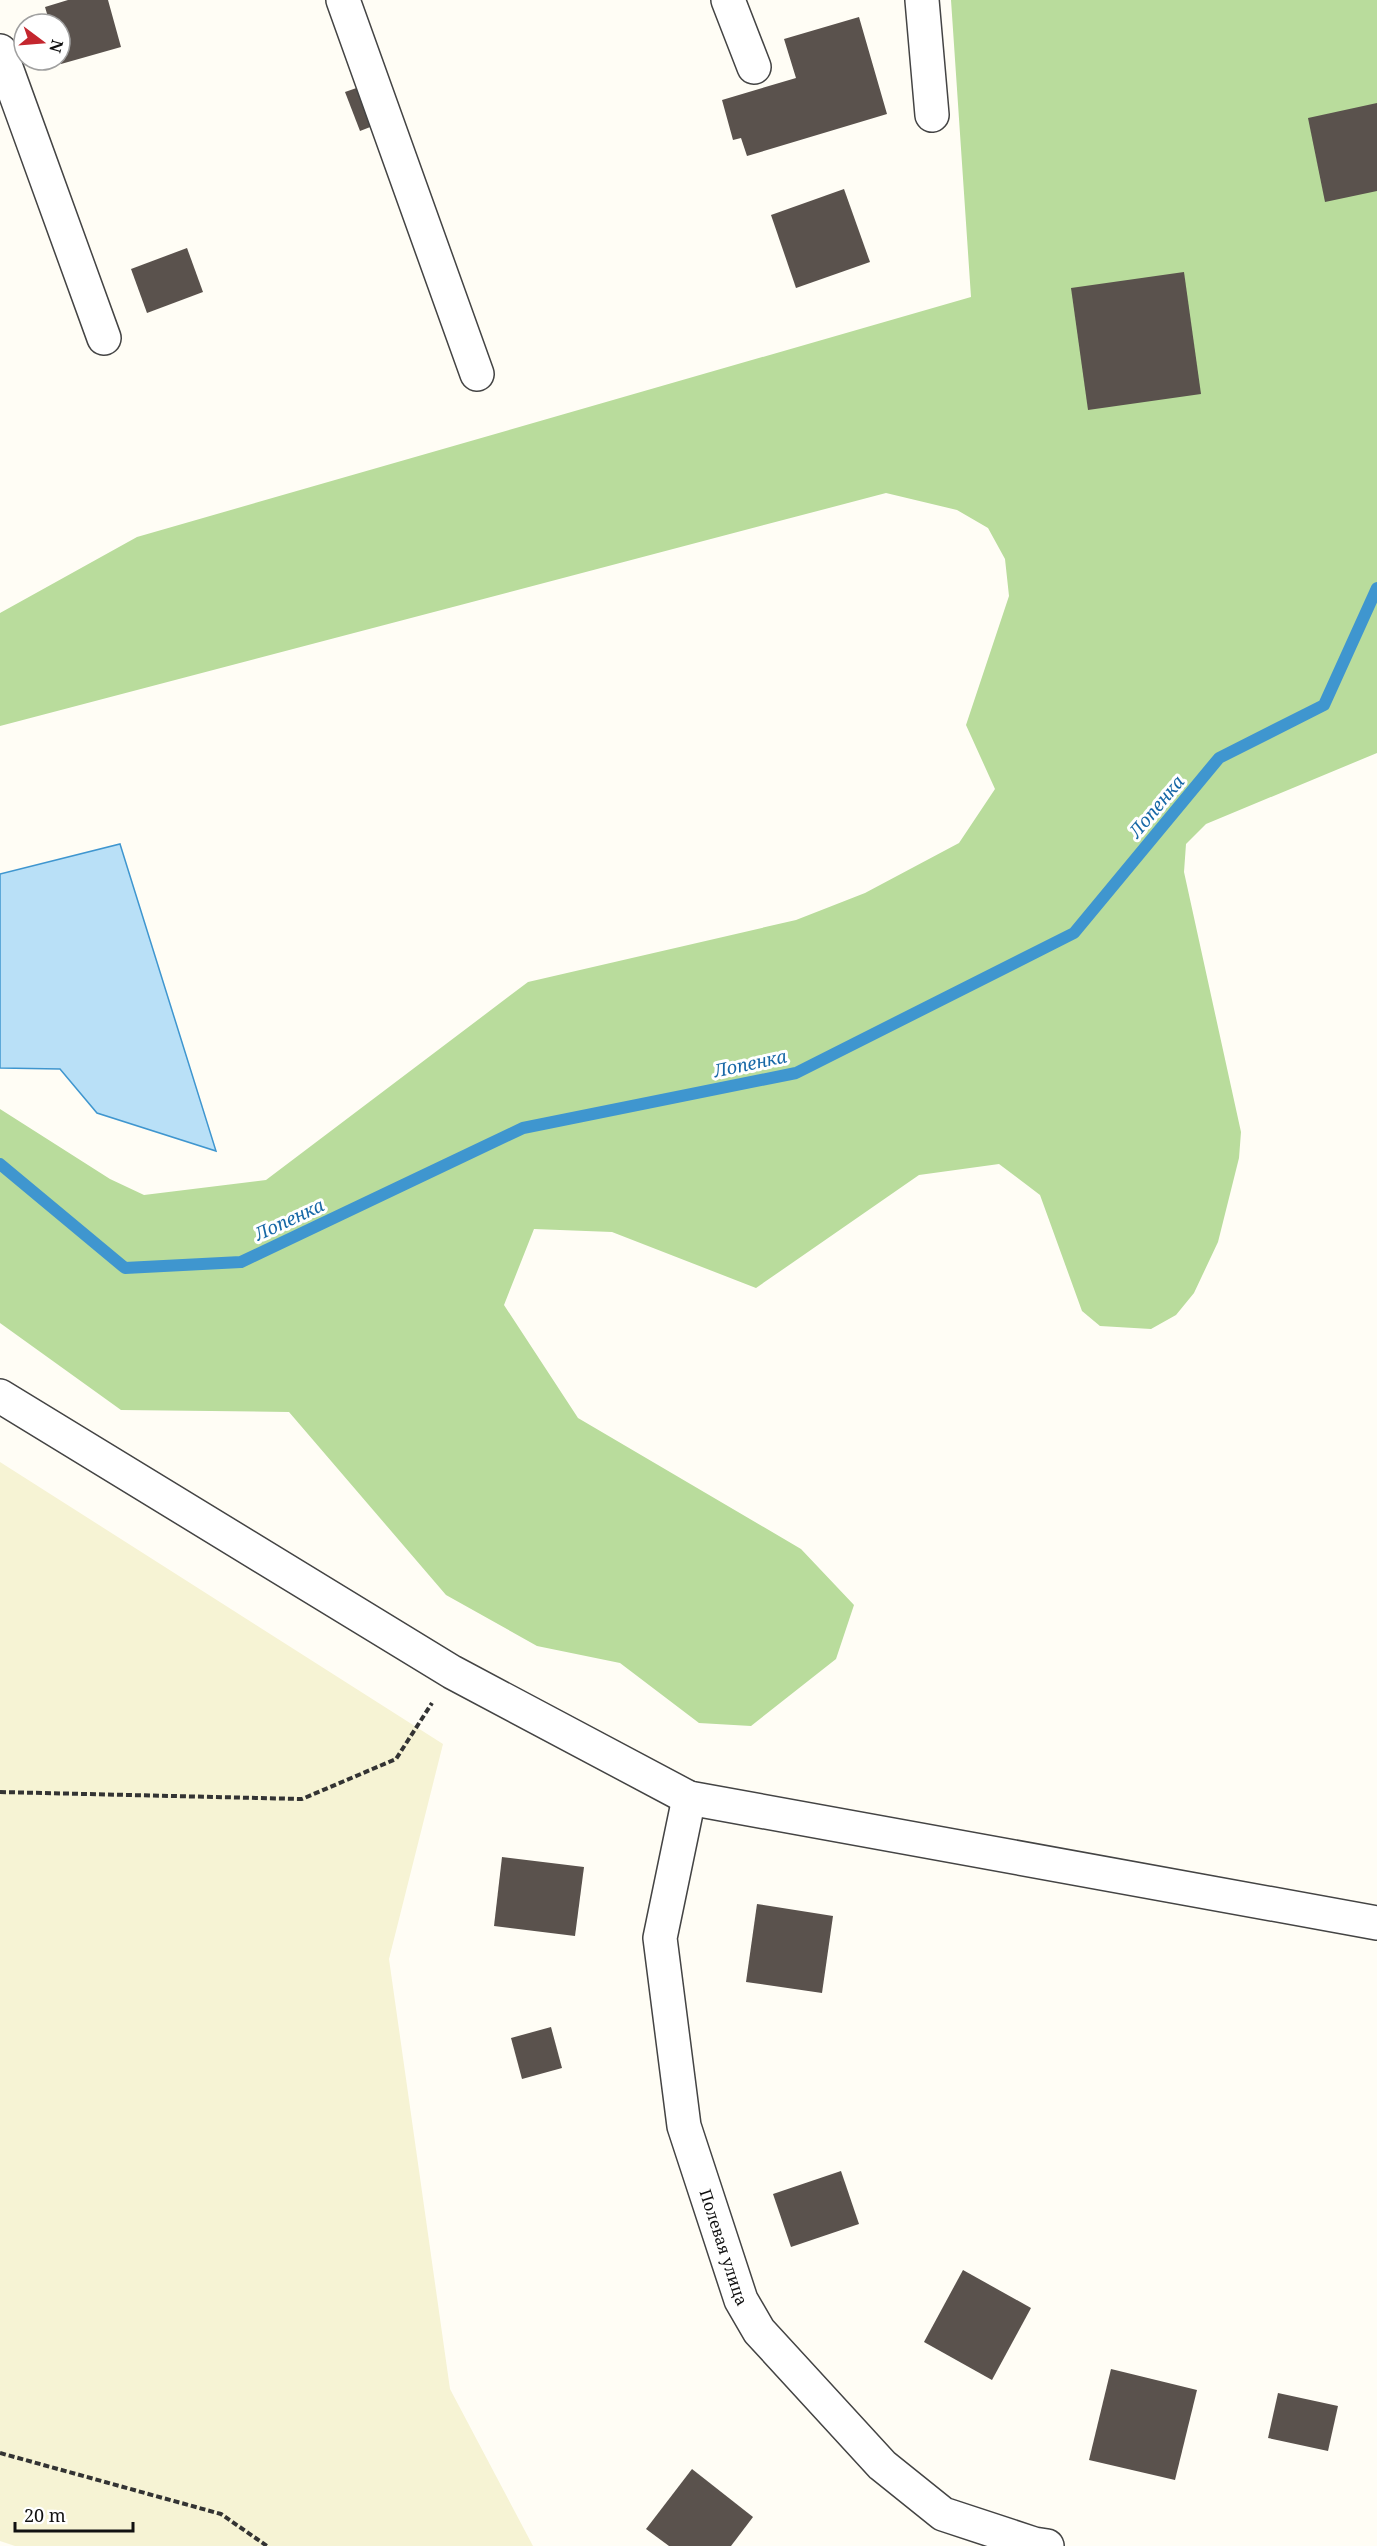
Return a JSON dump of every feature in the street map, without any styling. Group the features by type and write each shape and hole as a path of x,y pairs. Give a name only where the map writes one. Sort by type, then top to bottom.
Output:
{"street":[{"path":"343,0 477,374"},
{"path":"728,0 754,67"},
{"path":"922,0 932,115"},
{"path":"0,51 105,338"},
{"path":"0,1396 452,1672 689,1798 1377,1923"},
{"name":"Полевая улица","path":"689,1798 660,1938 684,2126 741,2300 759,2331 891,2472 944,2514 1034,2544 1047,2546"}],"path":[{"path":"0,1792 302,1799 396,1759 452,1672"},
{"path":"0,2453 221,2514 267,2546"}],"shaded area":[{"path":"0,1462 443,1744 389,1959 450,2389 533,2546 15,2546 0,2541"}],"green space":[{"path":"951,0 1377,0 1377,753 1206,824 1186,844 1184,872 1241,1132 1239,1158 1218,1242 1194,1293 1176,1315 1151,1329 1100,1326 1082,1311 1040,1195 999,1164 919,1175 756,1288 612,1232 534,1229 504,1305 578,1418 801,1549 854,1605 836,1659 751,1726 699,1723 620,1663 537,1646 446,1595 289,1412 121,1410 0,1323 0,1109 110,1179 144,1195 266,1180 528,982 796,920 865,893 959,843 995,789 966,725 1009,596 1005,559 988,528 957,510 886,493 0,726 0,613 137,537 971,297"}],"water":[{"path":"120,844 216,1151 97,1113 60,1069 0,1068 0,874"}],"building":[{"path":"68,0 108,0 121,47 72,61 72,12 46,12 45,7"},
{"path":"859,17 887,114 747,156 741,138 733,140 722,100 796,78 784,39"},
{"path":"368,84 383,122 360,131 345,92"},
{"path":"1377,103 1377,191 1325,202 1308,118"},
{"path":"844,189 870,262 796,288 771,215"},
{"path":"187,248 203,292 147,313 131,269"},
{"path":"1184,272 1201,394 1088,410 1071,288"},
{"path":"502,1857 584,1867 575,1936 494,1926"},
{"path":"757,1904 833,1916 822,1993 746,1982"},
{"path":"551,2027 562,2068 522,2079 511,2038"},
{"path":"841,2171 859,2224 791,2247 773,2194"},
{"path":"963,2270 1031,2308 992,2380 924,2342"},
{"path":"1111,2369 1197,2390 1175,2480 1089,2460"},
{"path":"1278,2393 1338,2406 1328,2451 1268,2438"},
{"path":"692,2469 753,2517 731,2546 669,2546 646,2529"}],"waterway":[{"name":"Лопенка","path":"0,1164 125,1268 241,1262 523,1128 796,1073 1074,933 1219,758 1324,705 1377,588"}]}
